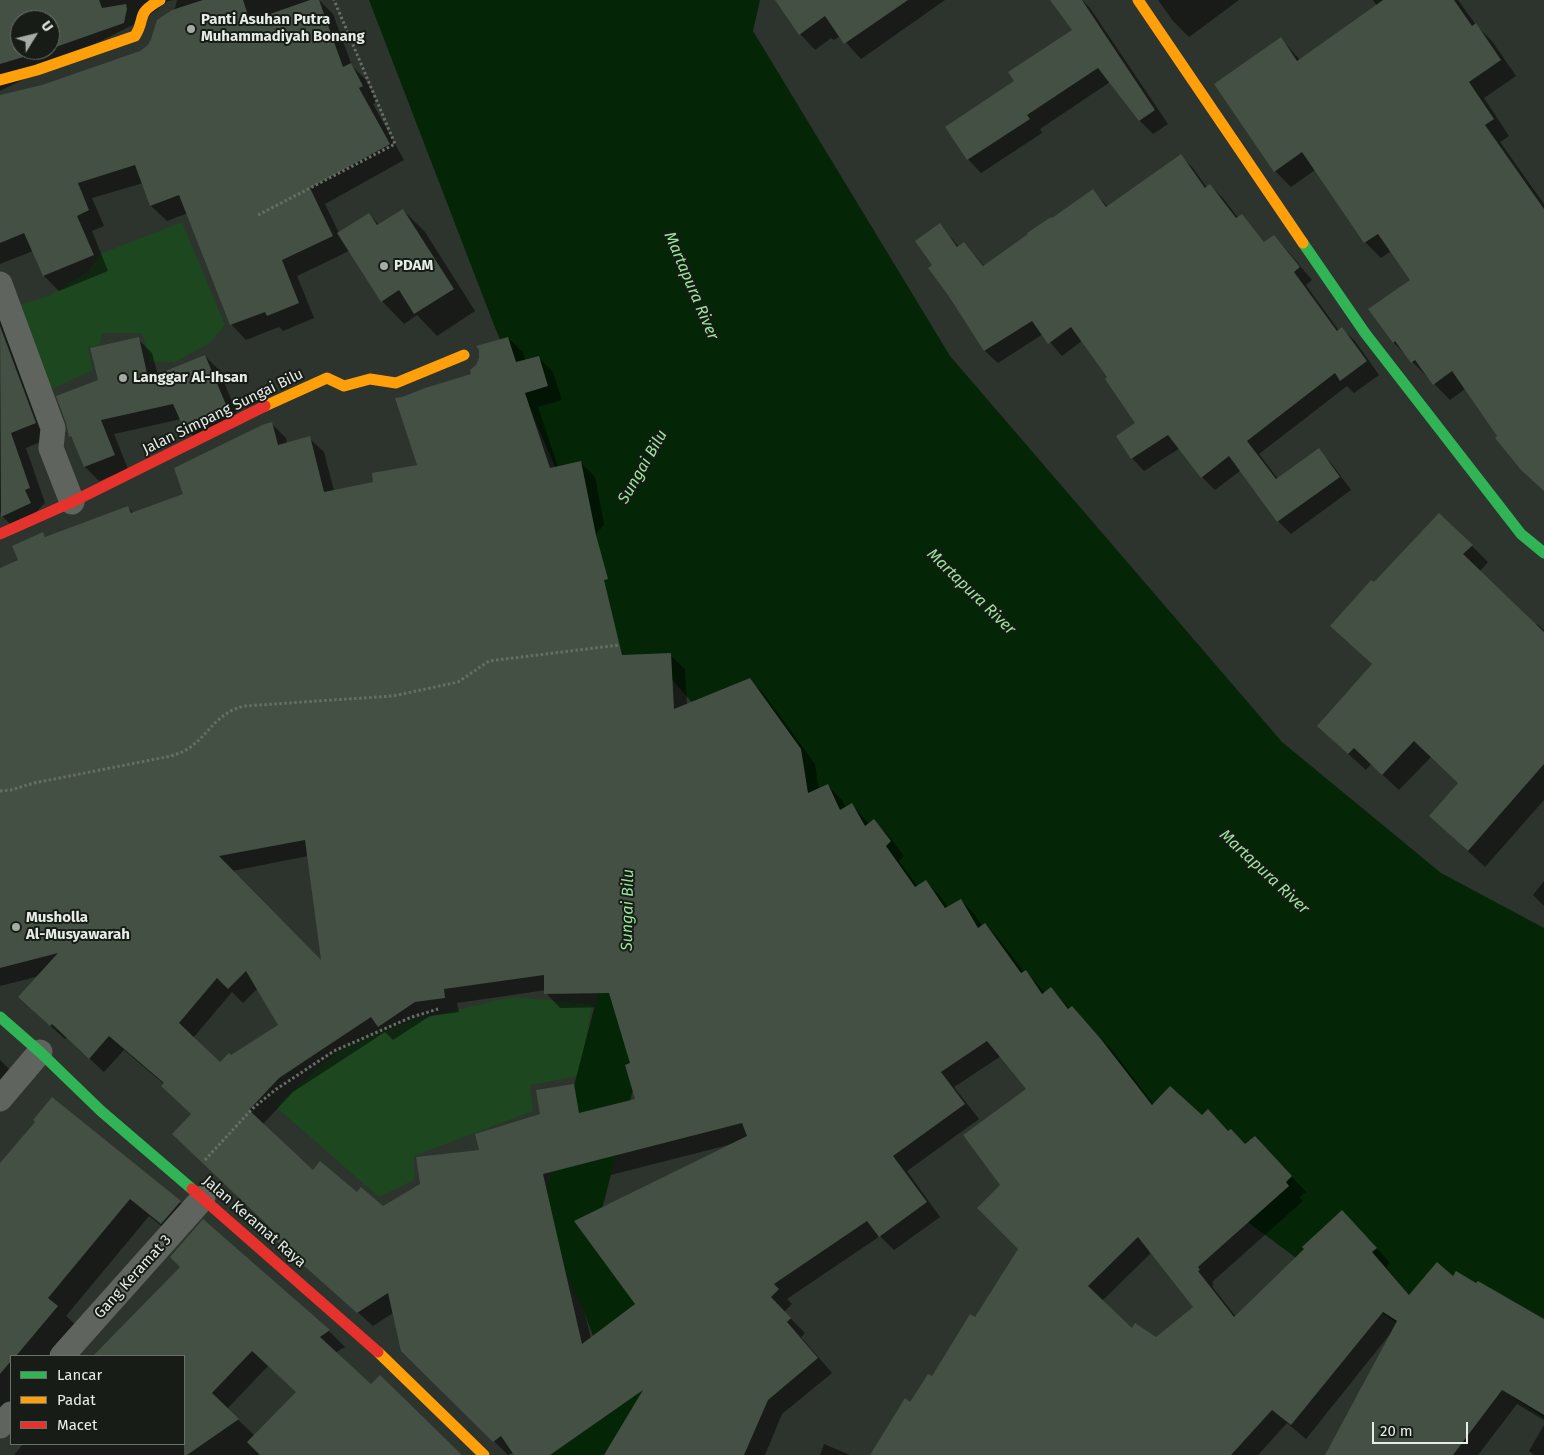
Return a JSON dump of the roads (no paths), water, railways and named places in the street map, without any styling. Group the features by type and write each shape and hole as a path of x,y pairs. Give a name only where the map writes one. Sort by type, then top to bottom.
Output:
{"street":[{"path":"0,80 37,70 135,36 140,29 141,15 148,7 160,0"},
{"path":"1138,0 1365,333 1520,534 1544,554"},
{"path":"0,284 53,428 51,448 72,502"},
{"name":"Jalan Simpang Sungai Bilu","path":"0,534 72,502 272,402 327,378 344,386 370,379 396,383 464,355"},
{"name":"Jalan Keramat Raya","path":"0,1017 40,1052 100,1111 194,1190 392,1364 484,1455"},
{"path":"0,1099 40,1052"},
{"name":"Gang Keramat 3","path":"63,1355 194,1190"},
{"path":"0,1426 10,1415"}],"water":[{"name":"Martapura River","path":"369,0 760,0 753,31 950,356 1282,742 1441,873 1544,928 1544,1417 1295,1257 1062,1085 735,752 622,622 494,325"}],"waterway":[{"name":"Sungai Bilu","path":"621,549 627,635 629,734"},
{"name":"Sungai Bilu","path":"568,1455 609,1428 628,1391 629,1351 611,1300 570,1217 627,997 628,948"}],"place":[{"name":"Panti Asuhan Putra Muhammadiyah Bonang","path":"191,29"},
{"name":"PDAM","path":"384,266"},
{"name":"Langgar Al-Ihsan","path":"123,378"},
{"name":"Musholla Al-Musyawarah","path":"16,927"}]}
